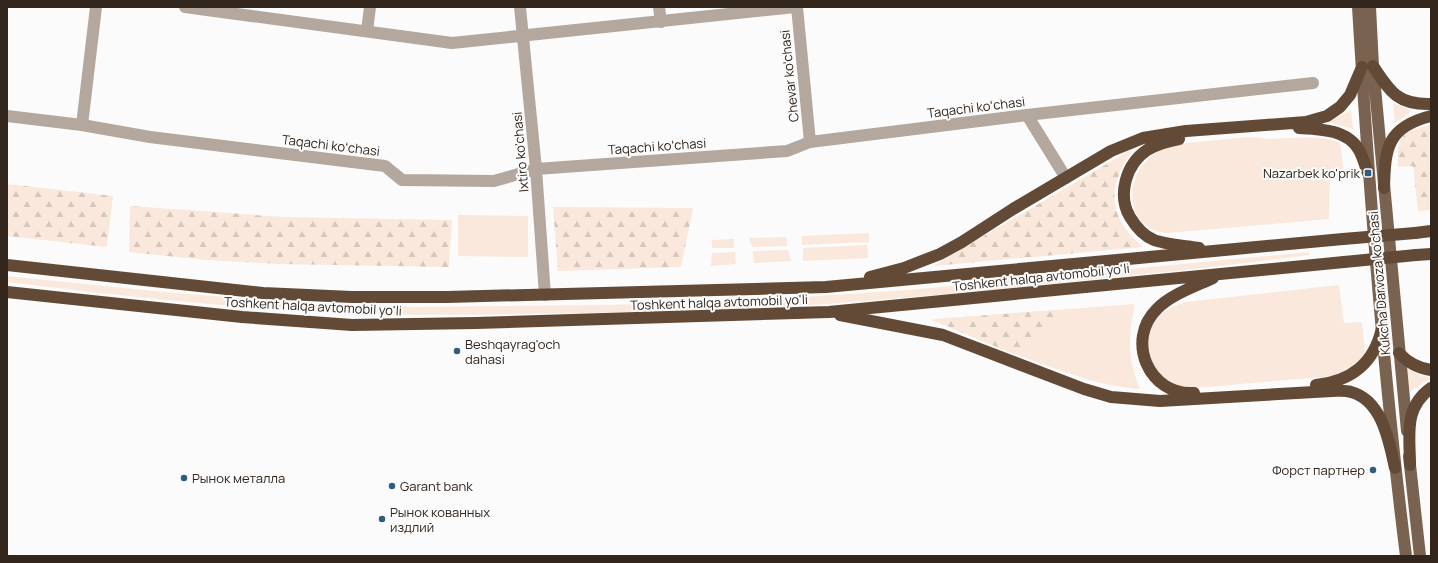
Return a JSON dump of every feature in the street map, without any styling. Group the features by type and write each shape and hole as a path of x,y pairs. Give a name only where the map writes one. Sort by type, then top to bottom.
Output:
{"highway":[{"path":"826,287 889,272 919,263 940,254 1111,151 1143,138 1186,131 1306,122 1323,118 1334,112 1345,102 1367,66 1399,98 1413,103 1431,104"},
{"path":"1384,188 1386,152 1392,140 1398,132 1407,125 1431,116"},
{"path":"1218,251 1155,241 1139,230 1133,222 1125,204 1125,184 1133,164 1147,150 1164,142 1181,138 1246,131 1314,128 1334,132 1352,141 1359,150 1368,174"},
{"name":"Toshkent halqa avtomobil yo'li","path":"7,265 263,293 352,297 545,295 826,287 1431,231"},
{"name":"Toshkent halqa avtomobil yo'li","path":"7,292 242,317 352,325 516,322 828,312 1431,254"},
{"path":"1221,274 1164,303 1157,308 1147,323 1142,340 1144,358 1152,374 1165,386 1189,394 1316,385 1338,381 1351,374 1369,359 1377,345 1382,328"},
{"path":"828,312 943,335 1084,390 1111,397 1160,401 1332,391 1352,392 1366,399 1379,415 1388,437 1395,468"},
{"path":"1399,353 1417,367 1431,370"},
{"path":"1410,465 1411,416 1416,402 1431,388"}],"main road":[{"name":"Kukcha Darvoza ko'chasi","path":"1358,7 1384,188 1420,556"},
{"name":"Kukcha Darvoza ko'chasi","path":"1370,7 1367,66 1368,174 1395,468 1406,556"}],"street":[{"path":"82,125 96,7"},
{"path":"185,7 241,10 367,31 452,43 796,7"},
{"path":"367,31 370,7"},
{"name":"Ixtiro ko'chasi","path":"520,7 536,169 545,295"},
{"path":"659,7 661,22"},
{"name":"Chevar ko'chasi","path":"796,7 810,142"},
{"name":"Taqachi koʻchasi","path":"7,116 82,125 150,137 385,166 402,180 494,181 536,169 788,151 810,142 1027,115 1313,83"},
{"path":"1027,115 1066,178"}],"green space":[{"path":"1393,103 1412,111 1395,123"},
{"path":"1351,110 1353,129 1329,122"},
{"path":"1431,125 1431,210 1418,211 1413,166 1398,167 1398,148 1402,137 1407,133"},
{"path":"1247,137 1268,139 1313,138 1331,140 1340,143 1344,173 1330,175 1329,219 1168,233 1155,230 1144,224 1137,215 1133,204 1132,192 1135,180 1140,169 1148,159 1155,154 1178,144"},
{"path":"1134,148 1119,175 1115,188 1114,200 1122,223 1143,247 933,266"},
{"path":"7,184 113,196 107,247 7,236"},
{"path":"130,206 283,217 452,220 449,267 280,264 206,260 129,252"},
{"path":"553,207 693,208 681,267 558,271"},
{"path":"458,215 528,216 528,257 458,256"},
{"path":"869,233 869,242 802,245 802,236"},
{"path":"786,237 787,246 752,247 749,238"},
{"path":"734,239 734,248 712,248 712,240"},
{"path":"867,245 868,258 803,261 803,248"},
{"path":"788,250 791,261 754,263 753,251"},
{"path":"735,252 736,264 711,266 712,253"},
{"path":"1309,252 1309,255 1214,267 912,297 793,306 613,312 458,315 339,313 196,303 7,282 7,276 163,292 311,304 409,307 608,305 758,300 909,290"},
{"path":"1339,285 1344,323 1362,322 1365,355 1352,368 1334,376 1195,388 1178,385 1163,378 1153,365 1147,342 1151,326 1162,313 1177,305 1185,302"},
{"path":"1135,304 1131,326 1130,347 1133,367 1140,389 1115,386 1068,373 989,344 935,319"},
{"path":"1059,310 1049,332 1029,338 1016,355 932,320 935,319"},
{"path":"1405,368 1423,376 1431,378 1407,393"}],"place":[{"name":"Nazarbek ko'prik","path":"1368,173"},
{"name":"Beshqayrag'och dahasi","path":"457,351"},
{"name":"Форст партнер","path":"1373,470"},
{"name":"Рынок металла","path":"184,478"},
{"name":"Garant bank","path":"392,486"},
{"name":"Рынок кованных издлий","path":"382,519"}]}
